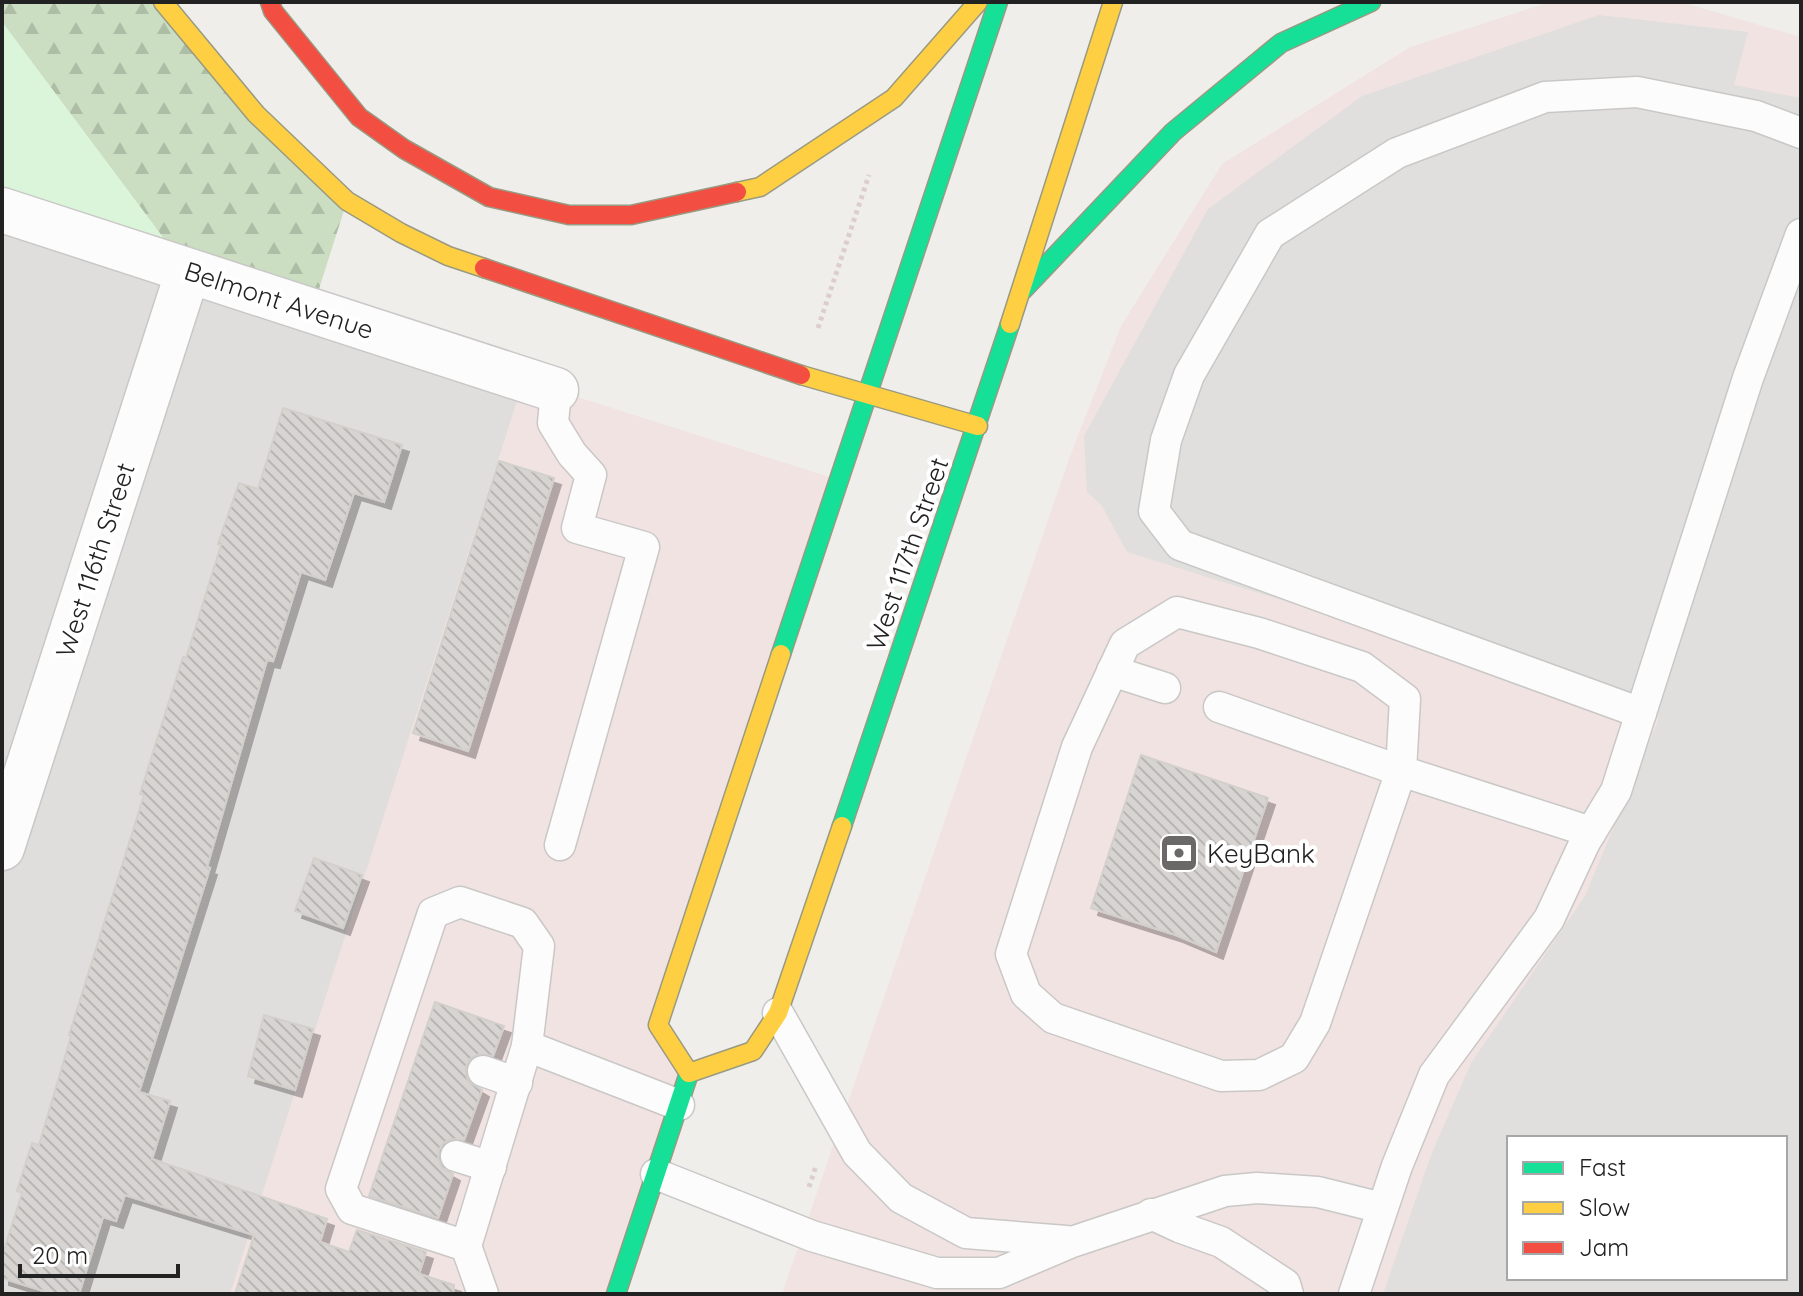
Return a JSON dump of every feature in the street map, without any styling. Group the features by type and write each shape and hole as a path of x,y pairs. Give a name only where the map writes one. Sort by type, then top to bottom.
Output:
{"main road":[{"path":"163,2 256,114 347,201 401,233 462,260 803,376 978,426"},
{"path":"270,2 273,11 359,117 404,149 489,197 569,215 631,215 760,187 894,98 978,2"},
{"path":"616,1294 689,1073 658,1025 998,2"},
{"name":"West 117th Street","path":"689,1073 753,1051 778,1013 978,426 1113,2"},
{"path":"1023,290 1173,132 1281,43 1371,2"}],"street":[{"name":"Belmont Avenue","path":"2,210 556,390"},
{"name":"West 116th Street","path":"2,848 188,271"}],"lane":[{"path":"1641,713 1180,545 1154,511 1166,440 1189,375 1270,234 1397,153 1545,97 1637,92 1756,116 1801,133"},
{"path":"1354,1294 1397,1166 1434,1075 1549,919 1591,832 1616,791 1748,378 1801,234"},
{"path":"556,390 553,423 572,454 591,475 577,528 644,547 560,845"},
{"path":"1177,612 1259,633 1362,667 1405,699 1401,771 1315,1023 1294,1058 1259,1075 1221,1076 1053,1018 1026,994 1011,954 1077,747 1125,644 1177,612"},
{"path":"1112,671 1165,688"},
{"path":"1219,707 1401,771 1591,832"},
{"path":"466,1246 352,1209 341,1189 374,1128 401,1045 433,913 460,902 523,923 539,946 527,1046 466,1246 483,1294"},
{"path":"778,1013 857,1153 901,1198 966,1233 1072,1242"},
{"path":"527,1046 679,1105"},
{"path":"483,1071 517,1083"},
{"path":"456,1156 491,1167"},
{"path":"656,1174 812,1236 937,1273 999,1273 1072,1242 1225,1191 1257,1188 1318,1192 1382,1208"},
{"path":"1151,1214 1221,1242 1285,1284 1288,1294"}],"path":[{"path":"818,328 869,174"}],"shaded area":[{"path":"1550,2 1681,2 1801,37 1801,1294 782,1294 1070,456 1121,326 1222,164 1410,47"},
{"path":"1599,15 1748,32 1734,85 1801,98 1801,1294 1383,1294 1431,1155 1471,1063 1585,896 1659,718 1127,552 1102,506 1087,492 1084,436 1208,209 1362,96"},
{"path":"2,210 524,380 232,1294 2,1294"},
{"path":"524,380 839,480 658,1025 689,1073 616,1294 230,1294"}],"green space":[{"path":"2,2 163,2 347,201 312,311 188,271 2,22"},
{"path":"2,22 188,271 2,210"}],"building":[{"path":"283,408 402,445 384,502 354,493 325,580 301,572 273,661 267,660 207,867 210,868 139,1092 170,1101 152,1159 327,1219 320,1242 349,1252 357,1230 426,1252 419,1274 454,1285 453,1294 235,1294 254,1235 125,1195 116,1221 103,1217 79,1294 53,1294 2,1278 2,1256 22,1193 17,1191 32,1143 39,1145 69,1035 144,795 140,794 183,657 186,658 221,545 218,544 239,483 258,489"},
{"path":"499,461 554,478 468,751 413,733"},
{"name":"KeyBank","path":"1141,755 1268,798 1216,952 1176,935 1091,908"},
{"path":"314,858 362,875 343,928 295,911"},
{"path":"435,1002 504,1026 493,1056 479,1054 471,1058 466,1066 469,1082 482,1090 464,1140 451,1139 443,1143 439,1150 438,1159 442,1168 453,1174 438,1218 369,1196"},
{"path":"264,1015 313,1029 295,1090 248,1076"}],"traffic: fast":[{"path":"781,654 998,2"},
{"path":"1023,290 1173,132 1281,43 1371,2"},
{"path":"842,826 1010,324"},
{"path":"616,1294 689,1073"}],"traffic: slow":[{"path":"163,2 256,114 347,201 448,256 484,268"},
{"path":"737,192 760,187 894,98 978,2"},
{"path":"1010,324 1113,2"},
{"path":"801,375 978,426"},
{"path":"689,1073 658,1025 781,654"},
{"path":"689,1073 753,1051 778,1013 842,826"}],"traffic: jam":[{"path":"270,2 273,11 359,117 404,149 489,197 569,215 631,215 737,192"},
{"path":"484,268 801,375"}],"place":[{"name":"KeyBank","path":"1179,853"}]}
